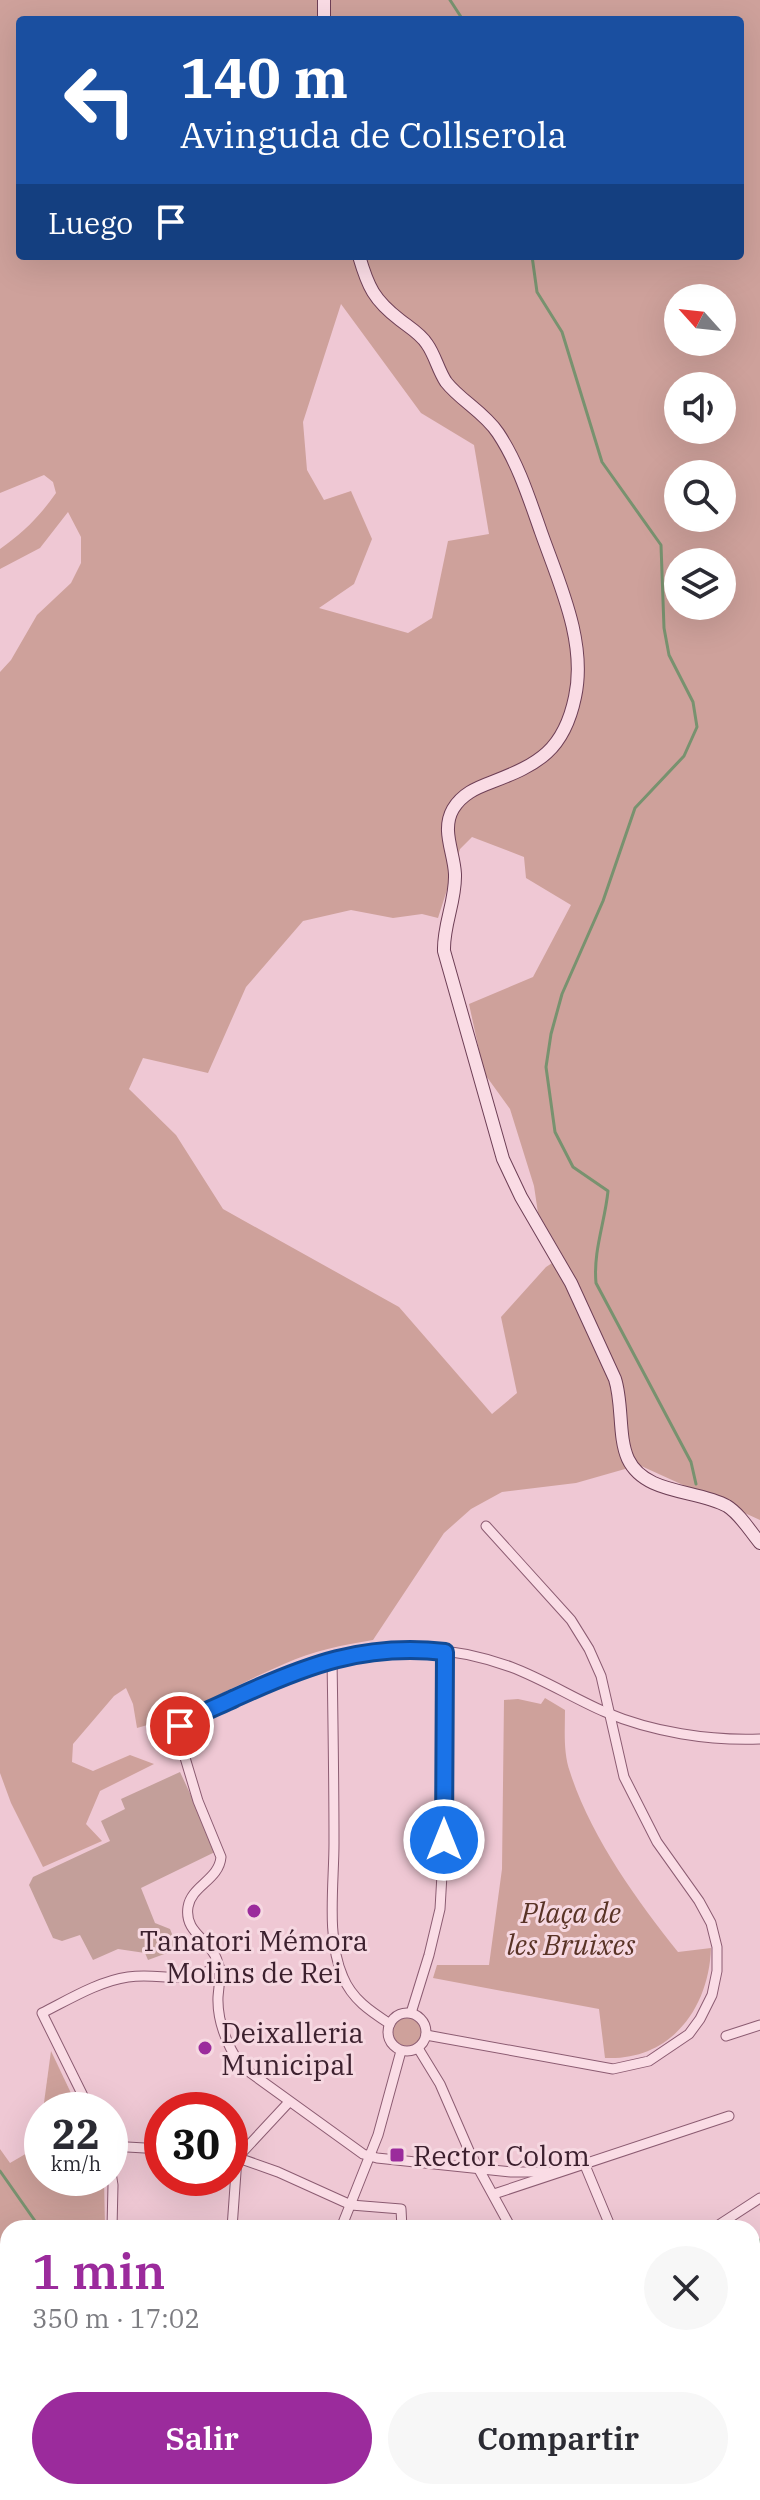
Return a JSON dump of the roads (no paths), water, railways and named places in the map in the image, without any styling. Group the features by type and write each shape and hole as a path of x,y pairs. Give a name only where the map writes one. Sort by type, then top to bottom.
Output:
{"main road":[{"path":"360,260 373,295 384,308 424,339 447,383 485,416 505,445 521,476 572,625 577,664 576,693 568,722 558,741 543,758 529,767 467,793 454,806 448,822 455,885 444,931 444,951 493,1129 512,1179 571,1283 615,1379 620,1393 629,1461 648,1480 723,1505 735,1513 760,1543"}],"street":[{"path":"426,2035 613,2069 649,2061 677,2045 700,2019 712,1995 717,1971 717,1947 711,1923 657,1842 624,1777 601,1676 571,1620 486,1526"},
{"path":"558,2172 480,2169 363,2154 247,2072 228,2046 219,2018 219,1966 214,1953 194,1933 188,1918 190,1900 214,1875 221,1857 198,1801 177,1731 185,1722 281,1677 360,1652 396,1649 479,1657 512,1667 608,1713 667,1730 724,1739 760,1739"},
{"path":"411,2013 440,1909 444,1843 445,1652"},
{"path":"332,1659 335,1949 343,1977 355,1998 390,2024"},
{"path":"81,2092 42,2013 119,1979 136,1976 182,1978 203,1974 219,1966"},
{"path":"411,2013 421,2019 426,2035 418,2048 401,2051 389,2039 390,2024 398,2015 411,2013"},
{"path":"726,2036 760,2025"},
{"path":"418,2048 440,2084 507,2220"},
{"path":"344,2220 385,2114 401,2051"},
{"path":"248,2143 289,2102"},
{"path":"494,2194 729,2116"},
{"path":"248,2162 351,2205 401,2209 402,2220"},
{"path":"584,2163 608,2220"},
{"path":"112,2220 113,2196"},
{"path":"232,2220 233,2196"},
{"path":"726,2220 760,2198"}],"waterway":[{"path":"450,0 460,16"},
{"path":"533,260 537,292 562,332 602,462 661,545 664,628 669,655 693,702 697,727 684,756 635,808 603,901 562,994 546,1067 555,1132 573,1167 608,1191 596,1259 596,1283 691,1462 696,1484"},
{"path":"0,2171 34,2220"}],"place":[{"name":"Tanatori Mémora Molins de Rei","path":"254,1911"},
{"name":"Deixalleria Municipal","path":"205,2048"},
{"name":"Rector Colom","path":"397,2155"}],"park label":[{"name":"Plaça de les Bruixes","path":"571,1928"}]}
